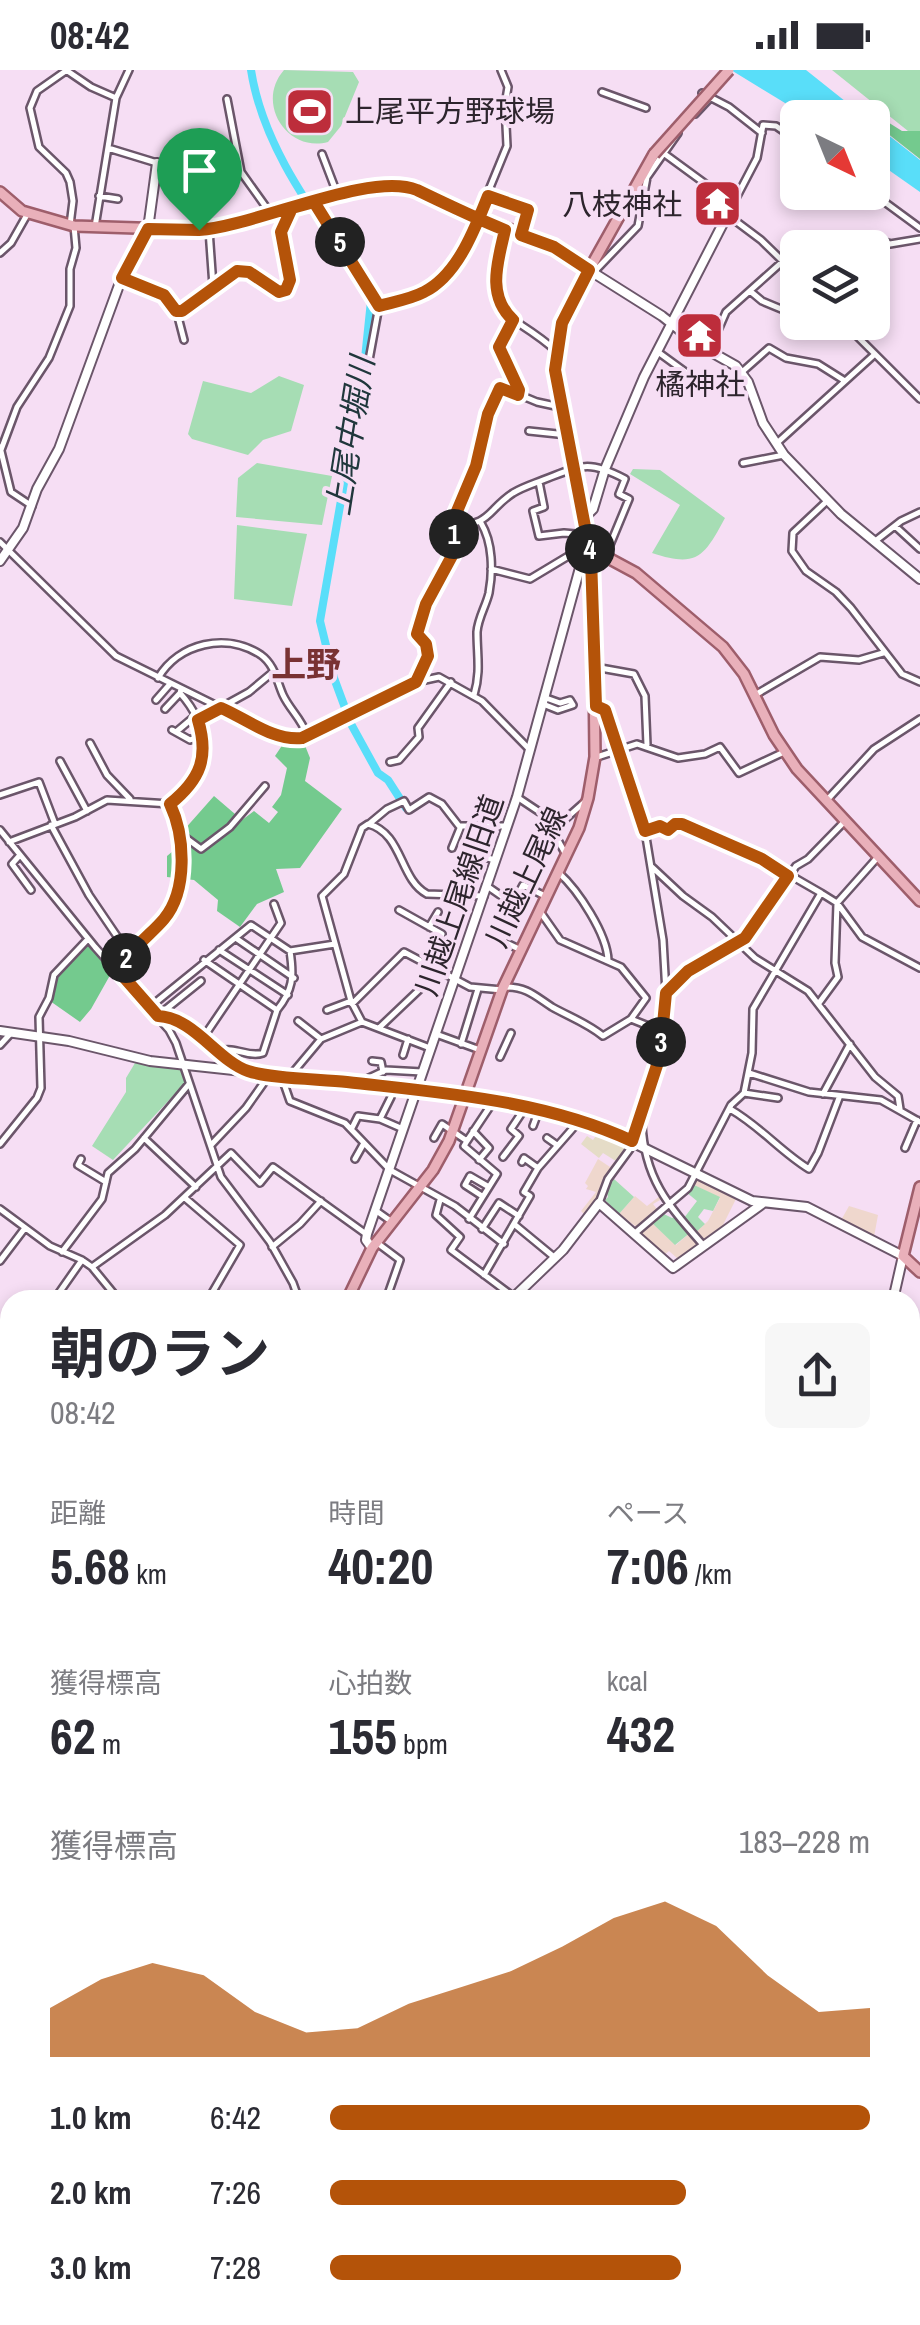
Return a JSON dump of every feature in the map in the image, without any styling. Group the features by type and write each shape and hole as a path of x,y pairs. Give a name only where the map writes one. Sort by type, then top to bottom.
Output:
{"main road":[{"name":"川越上尾線","path":"352,1290 374,1245 420,1188 453,1132 502,988 566,854 588,798 596,756 590,554 555,380 556,350 568,309 658,153 729,70"},
{"path":"0,192 28,213 72,226 209,230 380,185 398,185 554,247 591,271"},
{"path":"590,554 605,557 649,583 713,638 740,667 784,752 920,901"},
{"path":"920,1187 904,1256 920,1272"}],"street":[{"path":"32,506 11,492 0,448 17,407 49,358 70,306 70,268 76,248 70,182 39,146 30,108 38,91 67,70 90,87 116,98"},
{"path":"95,228 116,98 128,70"},
{"path":"379,306 425,292 466,246 508,138 504,105 508,87 502,70"},
{"path":"602,92 646,108"},
{"path":"702,93 762,133"},
{"path":"710,98 658,153 658,164 647,177 638,226 591,271 742,372 762,423 784,455 827,501 920,579"},
{"path":"228,99 241,172 270,214"},
{"path":"585,517 593,509 605,469 653,361 758,156 763,125 780,129"},
{"path":"0,561 32,506 67,428 122,278 148,229 157,163 107,148"},
{"path":"658,153 733,204"},
{"path":"322,154 338,196"},
{"path":"98,196 118,199"},
{"path":"488,196 528,210 521,235"},
{"path":"310,203 379,306 369,360"},
{"path":"890,206 920,228"},
{"path":"176,311 182,311 237,271 249,272 279,292 286,290 290,280 281,232 292,208"},
{"path":"0,252 11,243 28,213"},
{"path":"728,215 780,260"},
{"path":"209,230 213,286"},
{"path":"505,230 495,281 501,307 556,350"},
{"path":"890,244 920,240"},
{"path":"709,351 723,316 780,264"},
{"path":"122,278 164,295 176,311 184,340"},
{"path":"750,291 780,309"},
{"path":"513,320 498,344 517,380 518,395"},
{"path":"861,340 920,399"},
{"path":"742,372 769,348 786,358 818,364 846,382"},
{"path":"658,352 702,384"},
{"path":"776,444 875,354"},
{"path":"416,682 428,656 426,644 417,634 426,604 453,554 453,526 476,466 494,399 500,388 560,407"},
{"path":"529,430 568,435"},
{"path":"744,463 784,455"},
{"path":"453,526 481,523 513,493 584,464 625,479 619,494 629,499 605,557"},
{"path":"539,482 544,507 533,511 539,536 587,535"},
{"path":"827,501 793,533 792,552 806,572 851,608 902,674 920,682"},
{"path":"874,542 920,512"},
{"path":"474,696 480,666 478,627 488,595 490,569 489,538 481,523"},
{"path":"895,526 920,549"},
{"path":"0,542 105,647 180,691 287,738 307,735 416,682 439,677 487,705 530,750"},
{"path":"490,569 530,579 577,552 590,554"},
{"name":"川越上尾線旧道","path":"367,1234 486,891 517,796 581,564 590,554"},
{"path":"158,678 173,660 197,646 235,646 260,654 280,681 284,697 296,710 307,735"},
{"path":"754,695 820,657 859,660 883,652"},
{"path":"596,666 634,674 645,696 647,744"},
{"path":"202,736 190,740 174,731 249,692 273,672"},
{"path":"390,762 400,760 418,737 418,728 451,682"},
{"path":"156,700 170,684"},
{"path":"165,710 180,691"},
{"path":"8,842 107,800 170,804 193,783 205,748 196,718 180,691"},
{"path":"596,706 605,710 645,831 666,993 660,1056 644,1097 642,1146 662,1197 704,1246"},
{"path":"827,800 878,746 920,720"},
{"path":"90,743 107,774 132,801"},
{"path":"596,756 647,744 678,758 720,747 739,773 784,752"},
{"path":"60,761 86,812"},
{"path":"0,795 39,782 53,825 90,896 128,954"},
{"path":"182,835 201,849 230,826 265,786"},
{"path":"517,796 538,810 566,854"},
{"path":"362,1022 352,1002 322,896 344,874 359,832 404,801 409,810 429,797 442,804 461,826 507,826"},
{"path":"554,830 588,798"},
{"path":"122,975 128,954 166,916 181,871 182,835 170,804"},
{"path":"666,993 688,971 737,944 756,926 788,876 846,820"},
{"path":"369,824 378,827 394,846 405,864 408,879 421,891 486,891 512,904"},
{"path":"645,831 660,826 668,830 682,824 762,859 837,903 862,938 920,968"},
{"path":"452,848 461,826"},
{"path":"0,830 88,939 158,1016 176,1043 222,1177 272,1247 295,1290"},
{"path":"473,854 495,860"},
{"path":"20,855 12,864 31,890"},
{"path":"819,1003 838,977 837,903 879,856"},
{"path":"652,868 712,917 737,944 808,991 874,1077 898,1096 900,1109"},
{"path":"557,872 572,884 602,932 608,960"},
{"path":"519,949 504,942 502,926 512,904 523,885 545,896"},
{"path":"634,1234 684,1193 730,1108 744,1093 753,1009 821,892"},
{"path":"203,1038 281,923 274,904"},
{"path":"327,1010 352,1002 404,952 478,989 527,989 553,1008 588,1022 603,1036 631,1019 646,998 621,968 560,940 538,909"},
{"path":"399,910 442,934 426,964"},
{"path":"429,926 438,912"},
{"path":"150,1007 251,925 290,951 335,944"},
{"path":"0,1144 41,1088 39,1017 49,998 54,975 88,939"},
{"path":"237,939 294,978"},
{"path":"220,950 288,995"},
{"path":"220,1051 226,1048 256,1056 264,1053 277,1010 294,978 290,951"},
{"path":"204,960 277,1010"},
{"path":"380,1027 438,972"},
{"path":"158,1016 201,981"},
{"path":"461,1044 478,989"},
{"path":"158,1016 171,1018 246,1071"},
{"path":"631,1019 661,1031"},
{"path":"298,1021 321,1039"},
{"path":"286,1076 321,1039 362,1022 430,1048"},
{"path":"0,1031 136,1059 416,1090 582,1119 762,1204 807,1207 904,1256 896,1290"},
{"path":"0,1045 11,1033"},
{"path":"500,1058 511,1033"},
{"path":"435,1034 480,1050"},
{"path":"402,1055 408,1038"},
{"path":"822,1094 850,1044"},
{"path":"372,1061 380,1062 383,1072"},
{"path":"358,1084 383,1072 422,1072"},
{"path":"749,1072 838,1098 880,1100 900,1109 918,1121 905,1148"},
{"path":"212,1144 246,1108 270,1074"},
{"path":"286,1076 290,1100 352,1128 390,1170 455,1206 504,1244"},
{"path":"744,1093 775,1098 777,1081"},
{"path":"62,1252 102,1199 108,1173 189,1084"},
{"path":"380,1119 390,1096"},
{"path":"730,1108 808,1169 838,1098"},
{"path":"468,1219 498,1174 464,1146 493,1102"},
{"path":"502,1157 519,1136 512,1129 526,1108"},
{"path":"533,1126 540,1110"},
{"path":"352,1128 358,1116 380,1119 403,1129"},
{"path":"521,1290 555,1258 599,1204 608,1179 622,1162 642,1118"},
{"path":"484,1275 520,1216 530,1196 524,1192 538,1168 582,1119"},
{"path":"434,1138 442,1124 467,1141"},
{"path":"473,1132 489,1148 479,1160"},
{"path":"143,1138 196,1187"},
{"path":"547,1138 557,1146"},
{"path":"355,1160 364,1143"},
{"path":"92,1267 185,1198 231,1152 260,1183 273,1167 367,1234 366,1240 400,1260 390,1290"},
{"path":"364,1159 372,1152"},
{"path":"81,1158 78,1165 106,1182"},
{"path":"522,1162 524,1158 538,1168"},
{"path":"483,1197 465,1186 470,1176 489,1187"},
{"path":"185,1198 240,1244 214,1290"},
{"path":"440,1200 436,1215 460,1237 451,1250 502,1290"},
{"path":"272,1247 321,1201"},
{"path":"482,1230 500,1203 520,1216"},
{"path":"599,1204 673,1268 762,1204"},
{"path":"0,1210 62,1252 92,1267 111,1290"},
{"path":"376,1210 392,1222"},
{"path":"514,1224 555,1258"},
{"path":"0,1261 25,1228"},
{"path":"61,1290 82,1260"}],"shaded area":[{"path":"600,1130 629,1145 619,1163 603,1153 599,1158 581,1144 587,1136 593,1140"},
{"path":"598,1159 610,1167 614,1162 618,1165 586,1216 581,1211 596,1192 586,1189 585,1183"},
{"path":"698,1178 737,1197 721,1229 704,1243 695,1233 708,1221 720,1198 692,1184"},
{"path":"635,1196 647,1206 660,1196 662,1199 653,1204 659,1212 638,1228 619,1214"},
{"path":"849,1206 878,1215 874,1237 840,1222"},
{"path":"651,1222 676,1245 691,1232 700,1244 678,1259 669,1251 664,1255 640,1234"}],"green space":[{"name":"上尾平方野球場","path":"284,70 353,72 359,82 341,126 328,142 300,140 280,122 273,97"},
{"path":"832,70 920,70 920,140 890,117 890,100 869,100"},
{"path":"890,123 902,131 920,131 920,159 890,135"},
{"path":"279,376 304,385 291,431 263,440 248,455 192,439 188,434 203,381 251,393"},
{"path":"257,463 332,476 322,525 236,517 238,478"},
{"path":"633,469 660,470 725,518 698,556 679,559 652,553 680,505 630,474"},
{"path":"237,525 307,534 292,606 234,599"},
{"path":"285,741 304,743 310,758 305,781 342,809 300,868 276,869 284,892 257,904 240,927 217,911 218,900 194,880 167,877 167,856 185,841 183,831 214,796 242,820 254,811 269,823 278,812 272,807 281,795 287,768 275,756"},
{"path":"88,943 113,970 80,1022 50,1001 56,976"},
{"path":"135,1063 182,1069 186,1082 113,1160 92,1146 126,1092 126,1078"},
{"path":"614,1179 634,1197 619,1214 605,1200 606,1189"},
{"path":"692,1184 720,1197 713,1211 704,1209 698,1217 705,1224 695,1233 684,1218 697,1201 686,1192"},
{"path":"662,1213 677,1216 691,1232 675,1245 651,1222"}],"water":[{"path":"731,70 806,70 844,100 780,100"},
{"path":"890,136 920,160 920,192 890,171"}],"waterway":[{"name":"上尾中堀川","path":"251,70 257,99 279,153 308,205 358,278"},
{"name":"上尾中堀川","path":"366,289 371,301 364,368 320,621 334,678 351,724 378,773 388,780 406,808"}],"place":[{"name":"上尾平方野球場","path":"310,111"},
{"name":"八枝神社","path":"717,204"},
{"name":"橘神社","path":"700,335"}],"district":[{"name":"上野","path":"306,664"}],"route":[{"path":"199,230 148,229 122,278 164,295 176,311 182,311 237,271 249,272 279,292 286,290 289,262 281,232 292,208 314,202 379,306 425,292 436,283 466,246 479,218 488,196 528,210 521,235 554,247 589,270 562,323 555,370 591,558 596,706 605,710 645,831 660,826 668,830 682,824 762,859 788,876 745,938 688,971 666,993 660,1056 632,1141 558,1113 416,1090 246,1071 171,1018 158,1016 122,975 127,956 166,916 173,898 181,871 182,835 170,804 193,783 202,759 205,748 198,720 221,708 272,733 302,738 416,682 428,656 426,644 417,634 426,604 453,554 453,522 476,466 488,414 500,388 518,395 519,390 499,347 513,320 501,307 495,281 505,230 494,226 479,218 417,190 390,184 372,187 306,204 226,226 199,230"}]}
